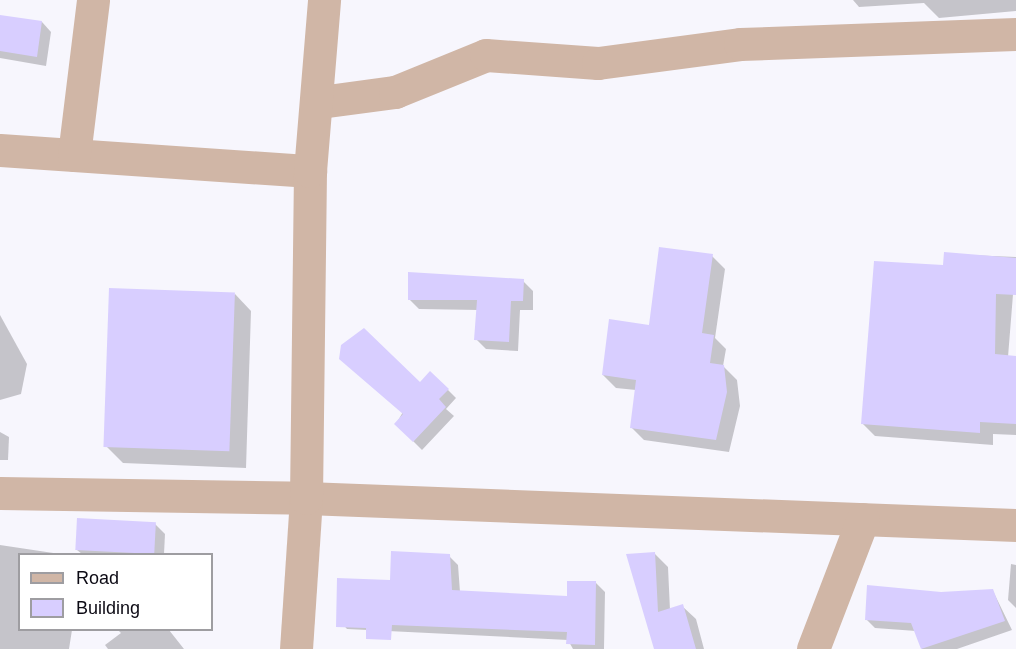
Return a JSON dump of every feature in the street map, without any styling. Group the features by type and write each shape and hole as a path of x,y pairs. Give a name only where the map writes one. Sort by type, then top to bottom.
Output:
{"street":[{"path":"74,155 93,0"},
{"path":"296,649 306,498 310,171 320,102 324,0"},
{"path":"320,102 395,92 486,55 598,63 740,44 1016,34"},
{"path":"0,150 310,171"},
{"path":"0,493 306,498 1016,525"},
{"path":"813,649 863,519"}],"building":[{"path":"0,15 42,21 37,57 0,51"},
{"path":"659,247 713,254 702,333 714,335 710,363 724,365 727,392 716,440 630,428 636,380 602,375 609,319 649,325"},
{"path":"944,252 1016,258 1016,295 996,294 995,354 1016,356 1016,424 980,422 980,433 861,424 874,261 943,265"},
{"path":"408,272 524,279 523,301 511,301 509,342 474,340 477,300 408,300"},
{"path":"109,288 235,292 229,451 103,447"},
{"path":"364,328 420,382 430,371 449,389 439,399 446,407 413,442 394,424 403,414 339,359 341,345"},
{"path":"77,518 156,522 154,553 75,550"},
{"path":"391,551 450,554 452,590 567,596 567,581 596,581 595,645 566,644 567,632 392,625 391,640 366,639 366,628 336,627 337,578 390,580"},
{"path":"655,552 658,612 683,604 696,649 654,649 626,554"},
{"path":"867,585 941,592 993,589 1005,621 921,649 911,623 865,620"}]}
